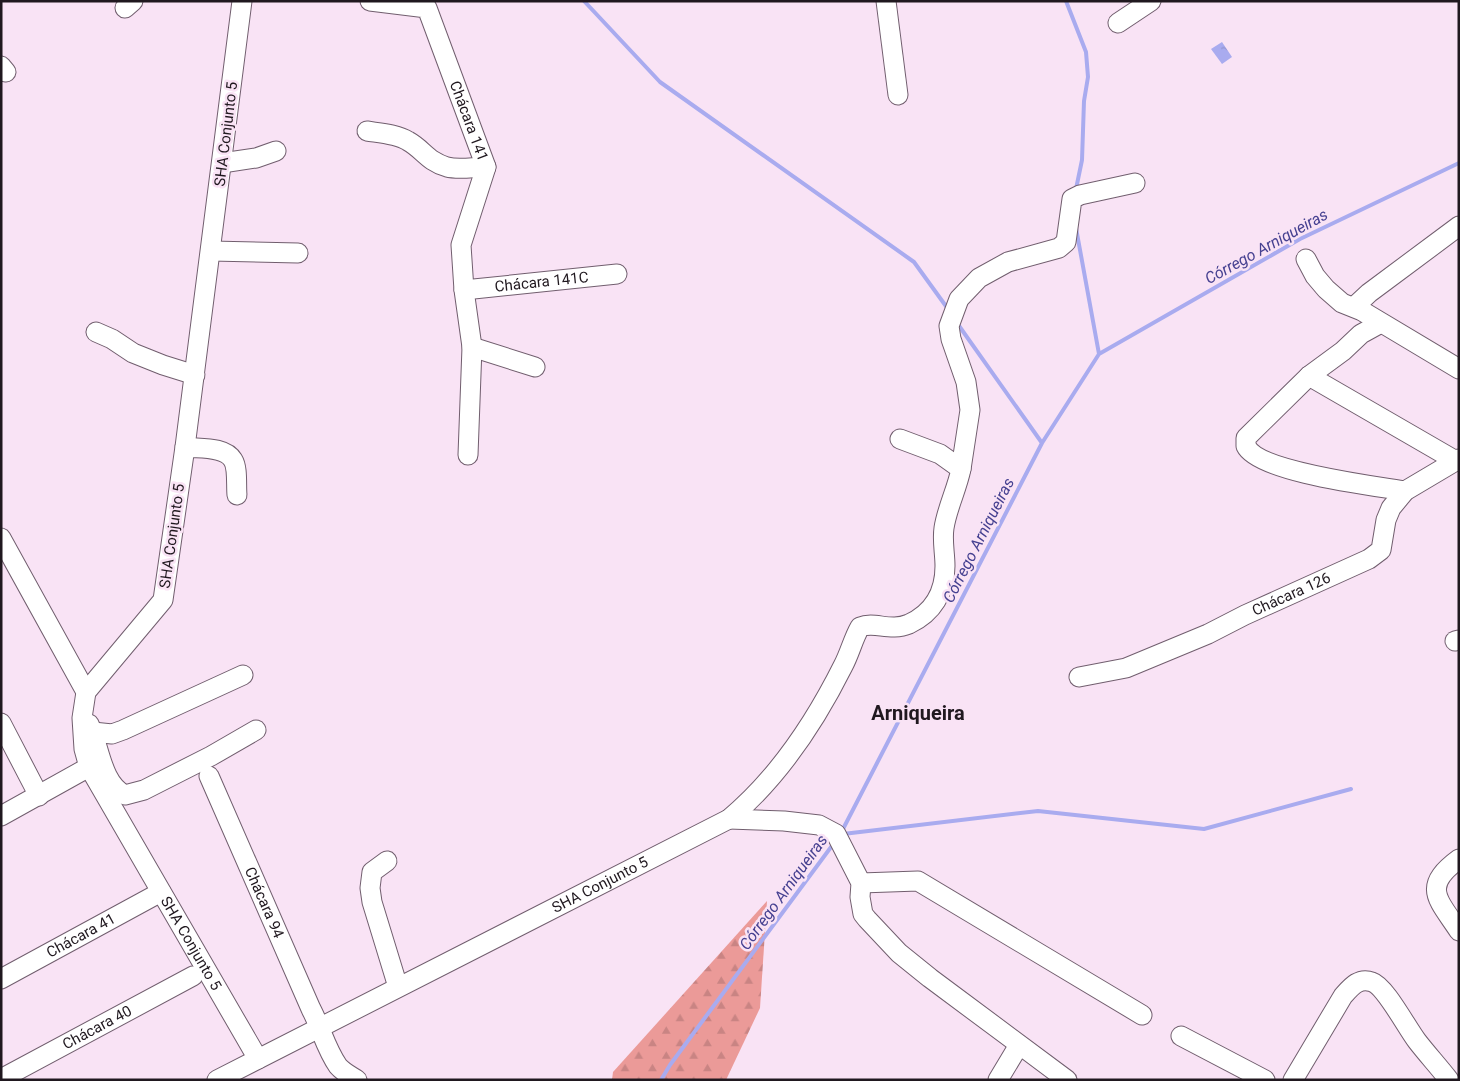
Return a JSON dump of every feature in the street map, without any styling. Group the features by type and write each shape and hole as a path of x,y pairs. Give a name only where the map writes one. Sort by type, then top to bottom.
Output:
{"street":[{"name":"SHA Conjunto 5","path":"242,1 211,251 163,600 86,692 87,725 84,749 89,767 258,1059"},
{"name":"Chácara 141","path":"370,1 427,8 486,167 461,245 464,290 472,347 468,455"},
{"path":"886,1 898,95"},
{"path":"1118,23 1151,1"},
{"path":"367,131 407,140 430,160 448,167 486,167"},
{"path":"222,164 256,158 276,151"},
{"path":"730,819 762,788 812,723 843,667 860,627 871,625 890,628 909,624 922,616 939,597 944,583 944,529 961,469 970,410 966,382 951,339 949,326 960,299 979,278 1008,262 1058,248 1066,242 1072,199 1080,195 1135,183"},
{"path":"1354,307 1369,293 1459,226"},
{"path":"211,251 298,253"},
{"path":"1306,259 1315,276 1342,303 1354,307 1459,369"},
{"name":"Chácara 141C","path":"464,290 617,274"},
{"path":"1381,323 1361,334 1343,351 1309,376 1249,435 1246,443 1248,450 1264,461 1320,478 1351,484 1404,490"},
{"path":"96,332 112,338 133,353 194,375"},
{"path":"472,347 534,367"},
{"path":"1309,376 1458,460"},
{"path":"900,439 940,454 961,469"},
{"path":"185,448 219,451 227,454 234,461 237,495"},
{"name":"Chácara 126","path":"1079,677 1126,668 1208,634 1245,615 1375,556 1384,544 1386,520 1391,508 1404,490 1458,460"},
{"path":"1,538 86,692"},
{"path":"87,725 112,734 243,675"},
{"path":"1,723 39,796"},
{"path":"87,725 108,777 119,792 125,796 144,790 211,756 256,730"},
{"path":"1,816 89,767"},
{"name":"Chácara 94","path":"209,776 324,1038 339,1067 357,1080"},
{"name":"SHA Conjunto 5","path":"217,1080 730,819"},
{"path":"730,819 784,821 819,825 836,834 861,884 860,897 863,914 899,952 1019,1045 1068,1080"},
{"path":"1459,859 1447,868 1438,881 1435,892 1459,931"},
{"path":"387,861 372,872 370,888 398,987"},
{"path":"861,884 918,881 1142,1015"},
{"name":"Chácara 41","path":"1,979 160,892"},
{"name":"Chácara 40","path":"1,1079 193,976"},
{"path":"1293,1080 1343,996 1352,986 1364,980 1379,986 1386,993 1417,1040 1450,1080"},
{"path":"1181,1036 1265,1080"},
{"path":"998,1080 1019,1045"}],"green space":[{"path":"767,901 760,1008 726,1080 612,1080 613,1072"}],"water":[{"path":"1222,42 1232,57 1222,64 1211,49"}],"waterway":[{"path":"584,1 660,82 914,262 948,309"},
{"path":"1066,1 1086,52 1088,77 1084,101 1082,160 1076,189"},
{"name":"Córrego Arniqueiras","path":"842,831 1042,443 1099,354 1300,239 1459,163"},
{"path":"1076,228 1099,354"},
{"path":"957,323 1042,443"},
{"path":"843,834 1038,811 1204,829 1351,789"},
{"name":"Córrego Arniqueiras","path":"661,1080 670,1065 834,843"}],"district":[{"name":"Arniqueira","path":"918,713"}]}
